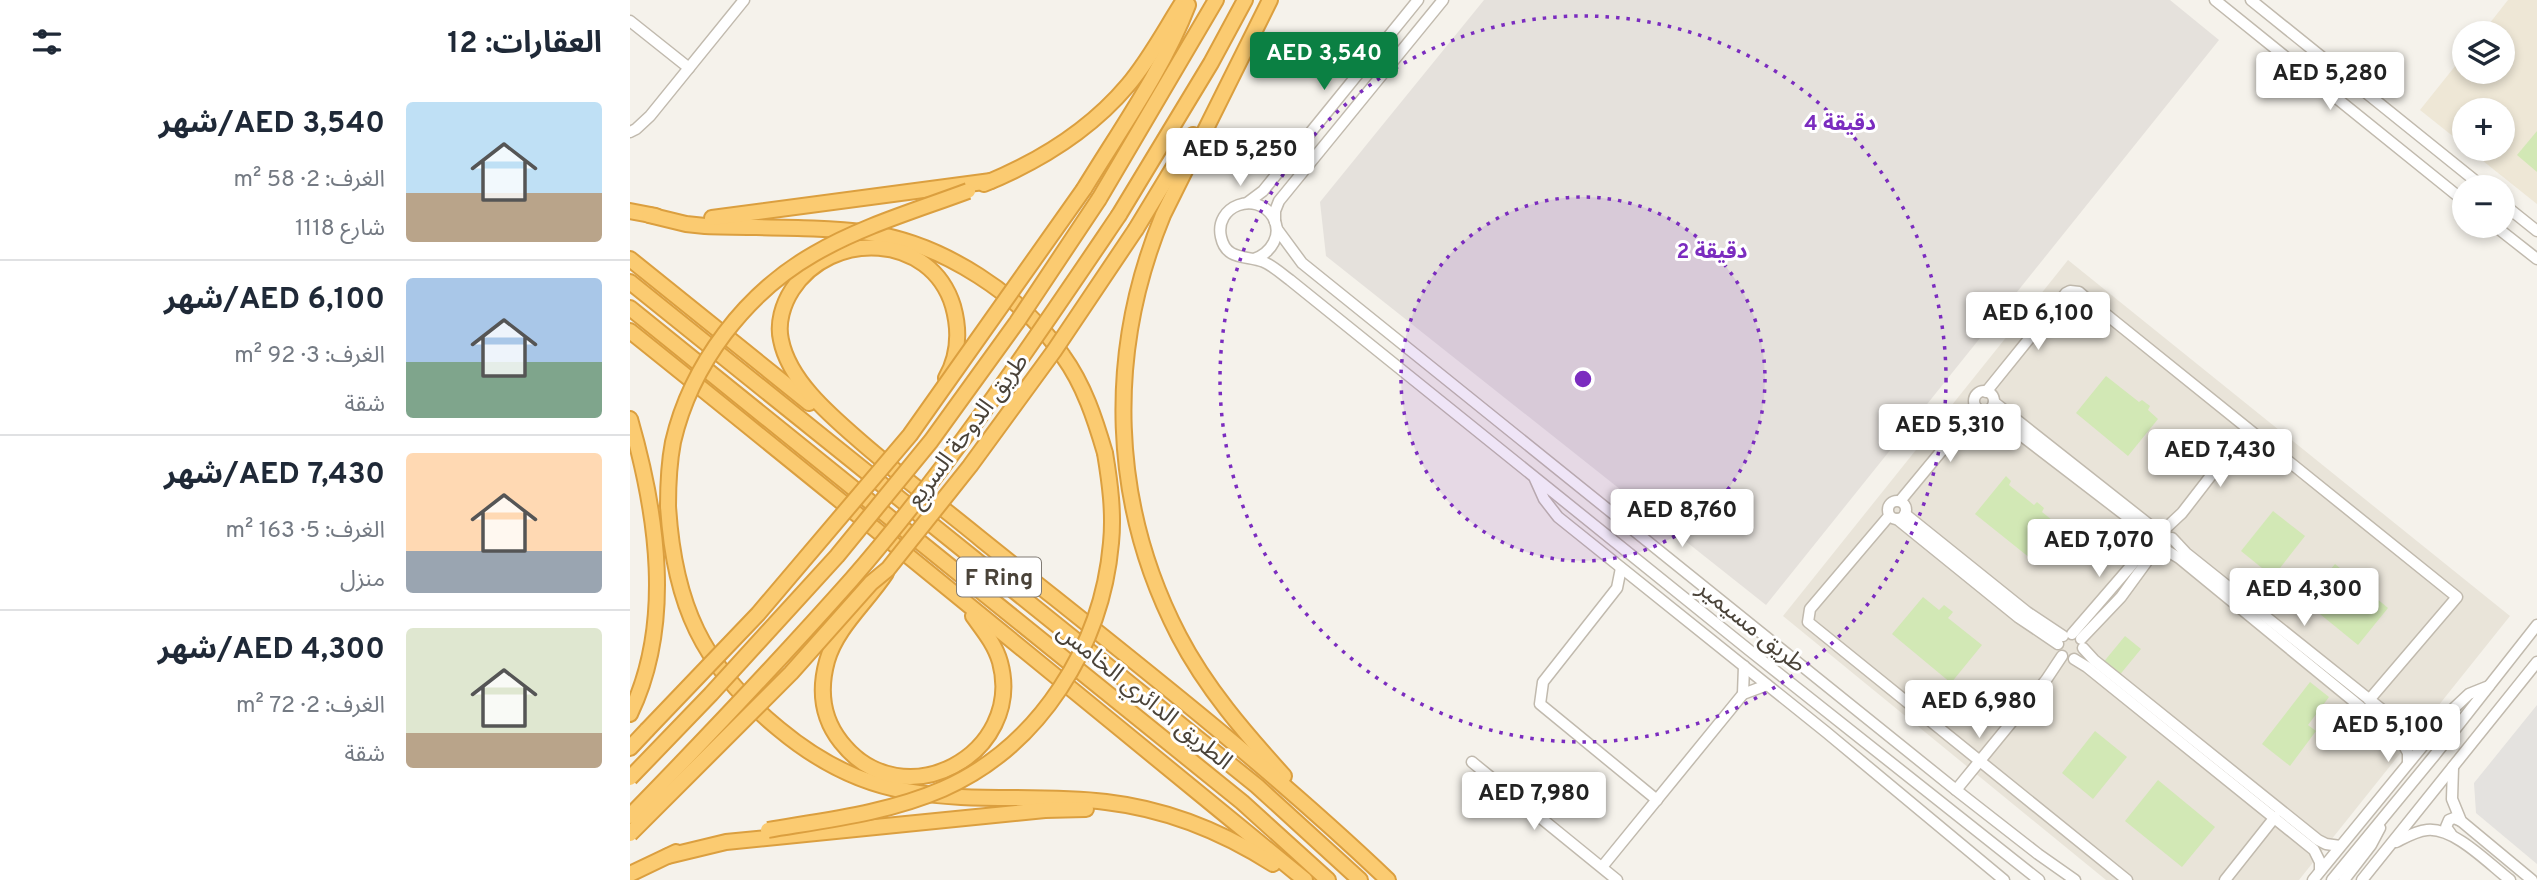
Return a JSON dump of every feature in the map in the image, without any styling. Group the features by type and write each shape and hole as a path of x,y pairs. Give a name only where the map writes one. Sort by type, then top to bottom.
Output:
{"highway":[{"path":"1184,0 1128,85 1084,127 1042,156 991,181 840,240 792,268 740,314 714,349 683,408 670,463 668,506 675,569 693,623 708,652 733,688 760,714 815,756 858,777 903,791 943,796 1105,802 1161,813 1202,826 1248,848 1294,880"},
{"path":"630,748 785,584 933,407 1084,189 1156,70 1181,24 1190,0"},
{"name":"طريق الدوحة السريع","path":"630,778 711,694 836,555 930,441 1002,343 1099,199 1216,0"},
{"name":"طريق الدوحة السريع","path":"630,816 852,578 971,427 1037,337 1119,215 1211,63 1245,0"},
{"path":"1270,0 1163,215 1142,272 1126,349 1122,390 1125,456 1139,530 1158,590 1179,636 1217,696 1261,751 1330,826"},
{"path":"914,558 972,615 992,642 1003,676 999,713 982,744 963,760 942,771 904,778 880,772 860,761 840,741 828,721 823,704 823,679 833,646 888,569 978,456 1054,351 1136,229 1249,45"},
{"path":"649,215 687,219 722,218 991,181"},
{"path":"630,211 705,226 832,229 873,234 947,258 971,270 1004,294 1033,321 1062,354 1089,404 1105,453 1110,488 1112,540 1107,579 1098,612 1080,656 1056,696 1032,725 1005,750 974,772 921,798 869,813 689,846 630,874"},
{"path":"860,442 806,390 790,364 781,341 782,314 789,295 807,272 826,259 854,248 891,249 922,263 939,281 952,302 958,335 951,370 911,435"},
{"path":"630,259 1145,671 1330,826 1388,880"},
{"name":"الطريق الدائري الخامس","path":"630,282 1257,786 1360,880"},
{"name":"الطريق الدائري الخامس","path":"630,308 1242,802 1328,880"},
{"path":"630,331 914,558 977,614 1305,880"},
{"path":"630,419 654,539 658,589 653,643 642,686 630,714"},
{"path":"630,834 791,673 871,583 888,569"},
{"path":"668,856 726,842 1076,808 1161,813"}],"street":[{"path":"630,139 638,135 650,116 744,0"},
{"path":"1247,203 1263,191 1418,0"},
{"path":"1276,226 1265,208 1247,203 1238,204 1224,216 1220,234 1228,251 1244,260 1254,259 1268,252 1276,237 1276,226 1275,211 1279,201 1443,0"},
{"path":"2214,0 2452,191"},
{"path":"2250,0 2468,175"},
{"path":"630,20 689,68"},
{"path":"630,132 650,116"},
{"path":"2515,213 2537,231"},
{"name":"طريق مسيمير","path":"1276,226 1302,263 1956,790 2075,880"},
{"path":"2510,238 2537,259"},
{"name":"طريق مسيمير","path":"1254,259 1265,262 1290,280 2039,880"},
{"path":"1991,406 1982,411 1976,408 1974,401 1977,395 1986,392 2066,293 2070,290 2079,292 2457,597 2369,700"},
{"path":"1986,392 1991,395 1991,406"},
{"path":"1991,406 2149,529 2156,548 2179,558 2397,737 2407,748 2408,763"},
{"path":"1900,501 1976,408"},
{"path":"2168,527 2247,429"},
{"path":"1535,478 1553,512 1826,732 2004,880"},
{"path":"2127,880 1808,622 1810,609 1897,516 1905,506 1894,500 1887,510 1897,516 2018,617 2072,640 2314,844 2320,871"},
{"path":"2149,529 2161,524 2168,527 2172,538 2186,553 2369,700 2406,729 2420,736 2431,735"},
{"path":"1956,790 2046,680 2072,640 2156,548 2172,538"},
{"path":"1621,568 1617,589 1543,682 1540,704 1657,800"},
{"path":"1617,589 1638,580"},
{"path":"2332,880 2537,625"},
{"path":"2072,640 2081,654 2074,659"},
{"path":"1716,644 1749,650"},
{"path":"2062,656 2087,667 2275,817 2314,844 2340,846"},
{"path":"2362,880 2537,662"},
{"path":"1743,694 1744,666"},
{"path":"1602,867 1743,694 1767,685"},
{"path":"2313,880 2460,701 2489,686"},
{"path":"1808,697 1826,732"},
{"path":"2397,737 2404,736 2406,729"},
{"path":"1472,762 1617,879"},
{"path":"2453,767 2452,799 2461,821"},
{"path":"2225,880 2275,817"},
{"path":"2344,880 2371,845 2383,817"},
{"path":"2510,880 2451,834 2447,830 2448,822 2454,818 2461,821 2532,880"},
{"path":"2392,844 2415,832 2427,830 2451,834"}],"shaded area":[{"path":"1484,0 2170,0 2219,40 1766,605 1326,256 1320,202"},
{"path":"2508,0 2537,0 2537,204 2515,186 2515,175 2501,175 2483,161 2515,161 2515,98 2452,98 2452,135 2420,110 2452,70 2452,84 2515,84 2515,21 2491,21"},
{"path":"2068,260 2510,616 2299,880 2106,880 1783,616"},
{"path":"2537,705 2537,864 2476,813 2474,783"}],"green space":[{"path":"2537,131 2537,172 2517,155"},
{"path":"2106,376 2139,402 2142,400 2150,406 2148,410 2158,419 2128,456 2076,413"},
{"path":"2006,476 2011,481 2009,485 2034,505 2037,502 2044,508 2042,512 2062,528 2035,562 1975,514"},
{"path":"2273,511 2305,536 2273,577 2241,551"},
{"path":"2335,564 2388,608 2358,645 2304,601"},
{"path":"1923,597 1939,610 1944,605 1953,612 1948,618 1982,645 1951,683 1892,634"},
{"path":"2125,636 2141,649 2118,677 2102,664"},
{"path":"2310,682 2329,697 2308,725 2316,731 2290,766 2262,744"},
{"path":"2095,731 2127,757 2093,799 2062,773"},
{"path":"2158,780 2215,827 2182,867 2125,821"}]}
